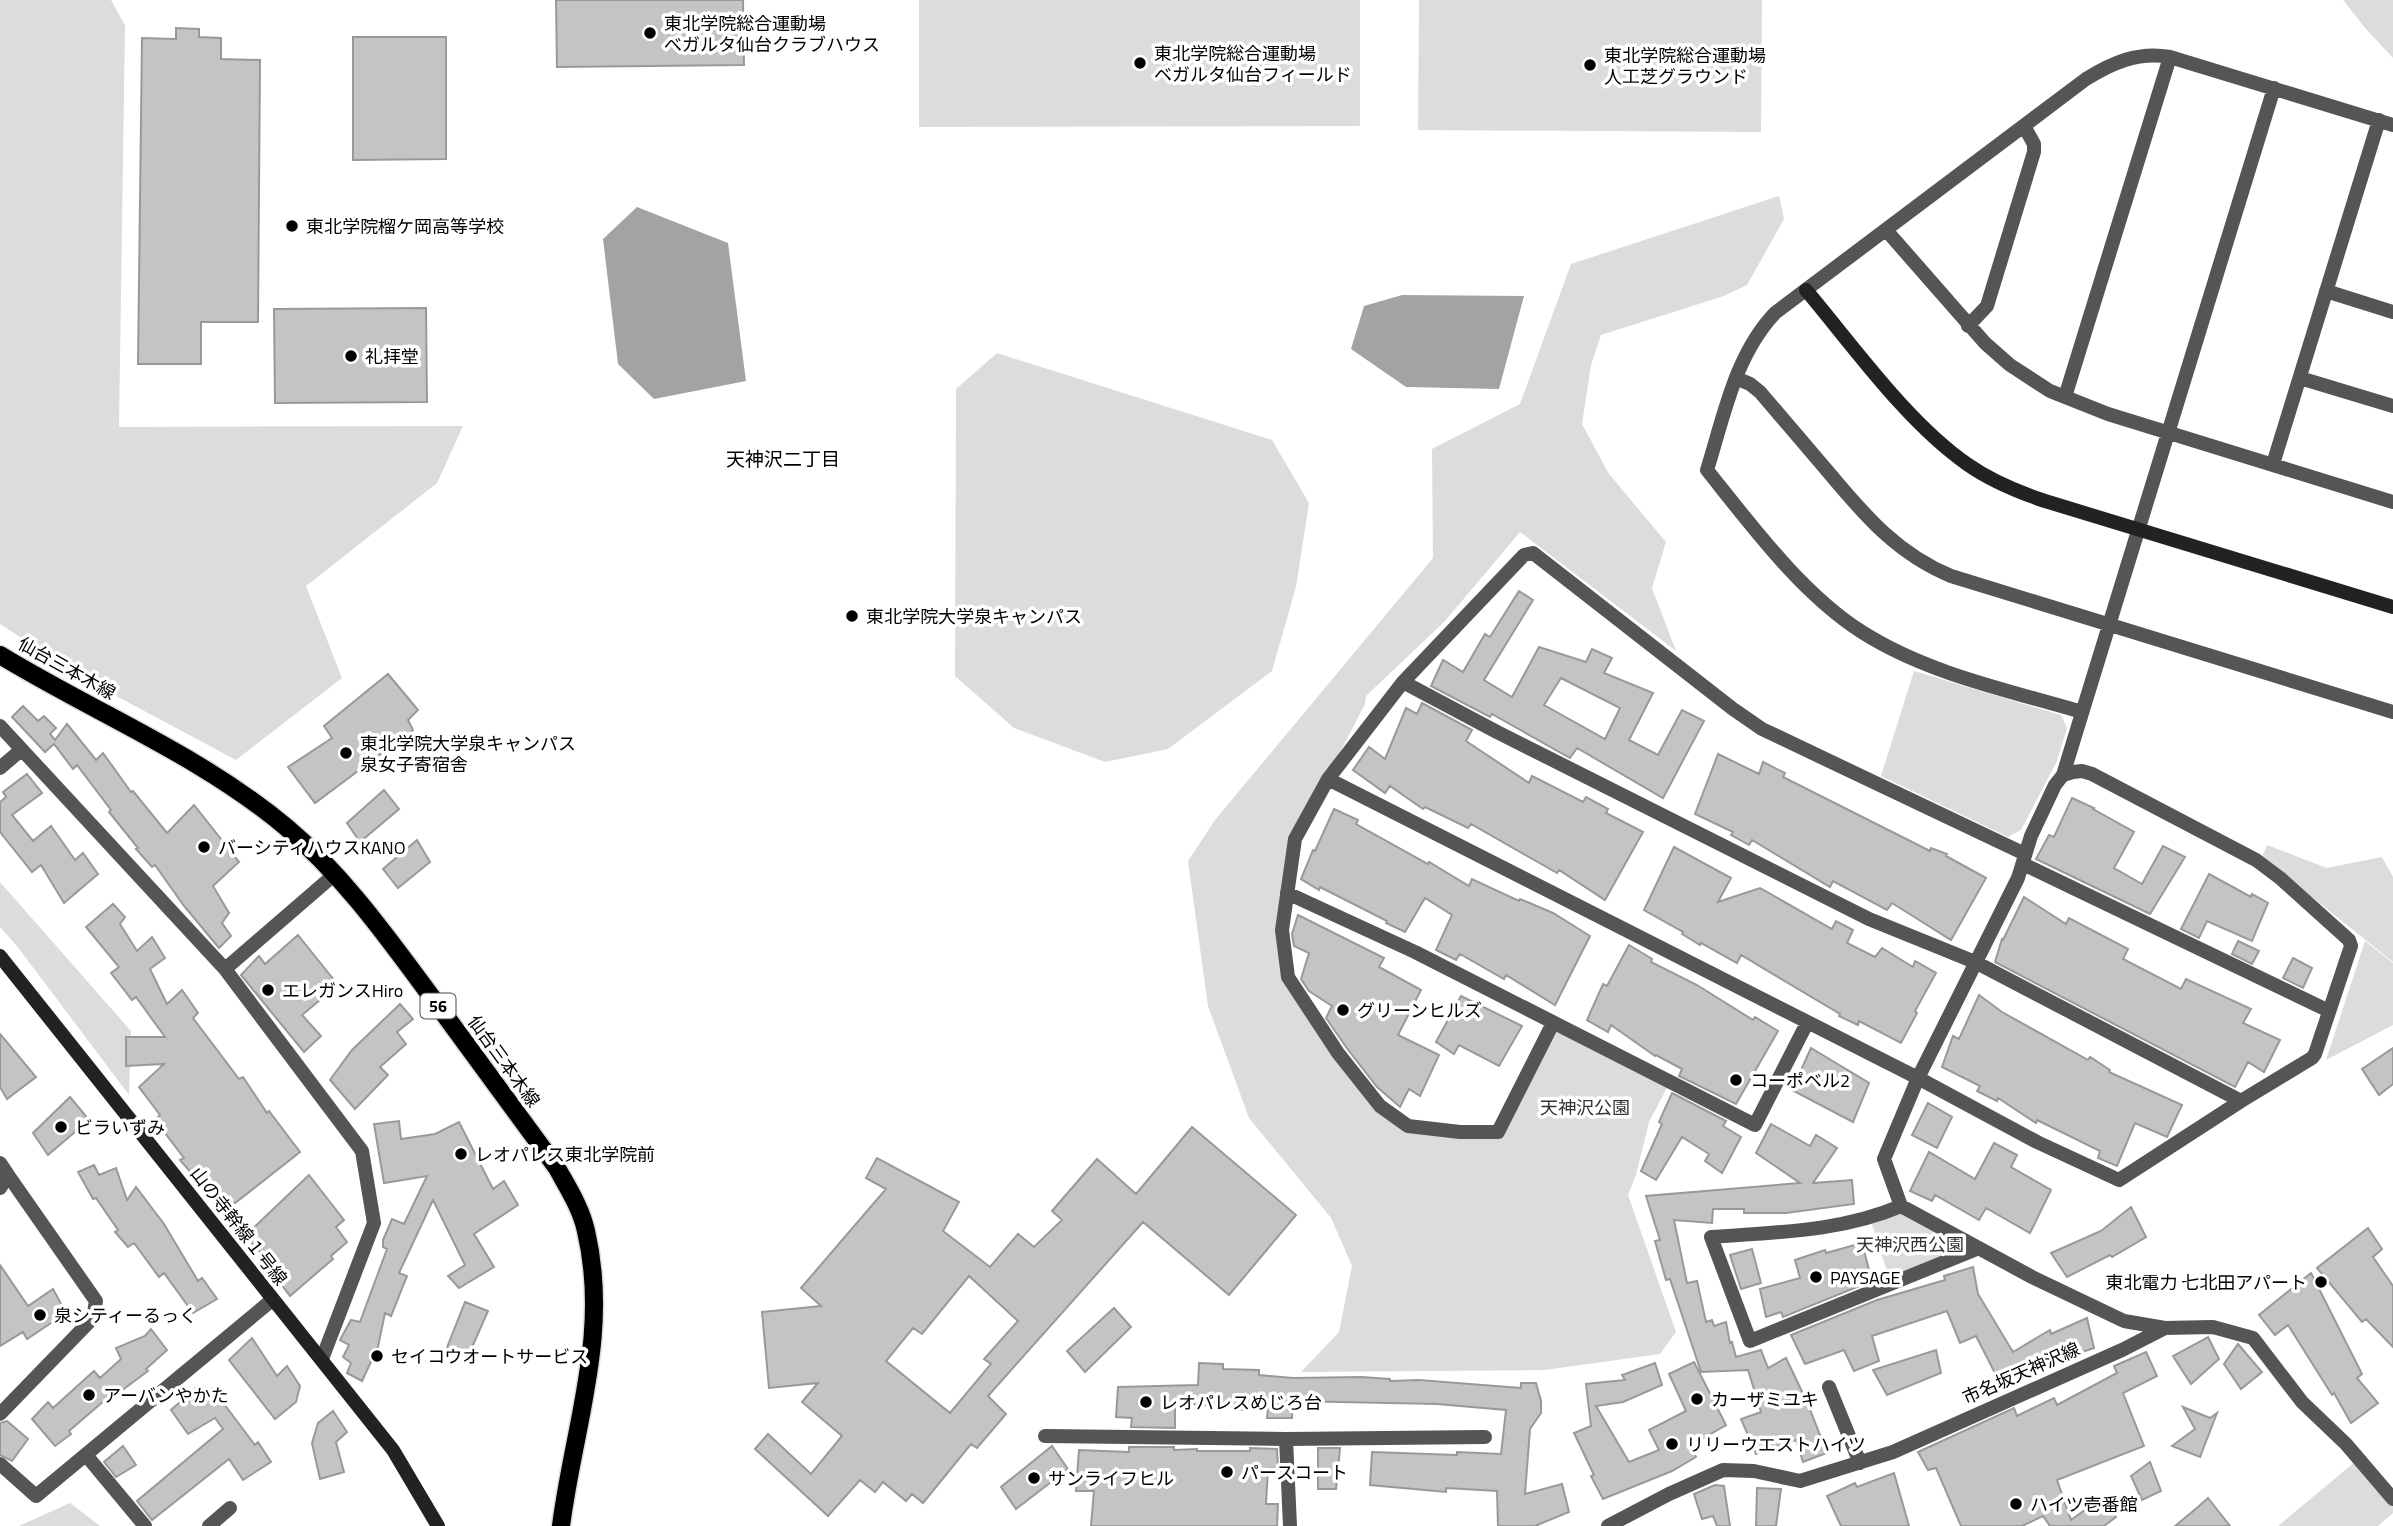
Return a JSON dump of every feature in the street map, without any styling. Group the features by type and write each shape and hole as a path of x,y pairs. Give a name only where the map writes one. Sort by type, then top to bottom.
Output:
{"main road":[{"name":"仙台三本木線","path":"0,655 167,746 231,786 287,828 335,874 383,932 557,1168 574,1197 586,1230 594,1291 592,1349 586,1399 561,1526"}],"street":[{"path":"2082,712 1941,669 1901,653 1841,618 1803,583 1707,470 1742,361 1766,322 2086,79 2116,62 2148,55 2170,57 2386,123 2326,291 2273,464"},
{"path":"2065,397 2170,57"},
{"path":"2165,1328 2124,1321 1901,1206 1884,1158 1918,1078 2018,878 2031,836 2055,785 2063,775 2274,88"},
{"path":"1968,326 1987,306 2034,152 2034,144 2024,126"},
{"path":"1886,230 1968,326 2010,365 2042,386 2108,414 2393,502"},
{"path":"1806,290 1933,436 1968,465 2005,486 2393,607"},
{"path":"2326,291 2393,312"},
{"path":"1736,378 1760,391 1871,522 1915,557 1951,576 2393,712"},
{"path":"2300,378 2393,406"},
{"path":"1553,1023 1498,1132 1460,1132 1408,1126 1380,1106 1346,1064 1288,977 1282,930 1295,839 1328,779 1403,682 1524,555 1533,553 1732,709 1762,729 2329,1011"},
{"path":"1403,682 1869,919 1975,962 2241,1101"},
{"path":"0,726 225,969 362,1151 374,1223 322,1359"},
{"path":"0,768 21,750"},
{"path":"1328,779 1918,1078 2037,1142 2119,1180 2312,1058 2351,946 2349,940 2256,860 2092,774 2082,771 2063,775"},
{"path":"225,969 335,874"},
{"path":"1287,893 1415,952 1755,1125 1807,1023"},
{"name":"山の寺幹線１号線","path":"0,956 393,1450 438,1526"},
{"path":"0,1188 4,1169"},
{"path":"0,1414 93,1318 96,1301 4,1169"},
{"path":"1901,1206 1876,1217 1830,1228 1711,1237 1750,1341 1979,1248"},
{"path":"0,1464 36,1496 272,1300"},
{"name":"市名坂天神沢線","path":"1608,1526 1723,1470 1754,1471 1800,1481 1893,1452 2122,1350 2165,1328 2213,1328 2253,1338 2302,1402 2346,1444 2393,1499"},
{"path":"1829,1387 1860,1462"},
{"path":"1045,1436 1286,1439 1485,1437"},
{"path":"1286,1439 1290,1526"},
{"path":"86,1455 145,1526"},
{"path":"209,1526 230,1508"}],"green space":[{"path":"0,0 111,0 125,25 119,427 463,426 437,483 306,586 342,678 236,760 90,682 0,624"},
{"name":"東北学院総合運動場 ベガルタ仙台フィールド","path":"919,0 1360,0 1360,126 919,127"},
{"name":"東北学院総合運動場 人工芝グラウンド","path":"1419,0 1762,0 1761,132 1418,130"},
{"path":"2343,0 2393,0 2393,58 2366,29"},
{"name":"天神沢公園","path":"1779,196 1784,219 1747,285 1724,296 1601,335 1591,365 1582,424 1609,474 1666,542 1652,588 1676,651 1520,532 1445,621 1366,696 1365,704 1295,839 1282,930 1288,977 1338,1053 1408,1126 1498,1132 1554,1023 1670,1082 1649,1122 1636,1175 1628,1195 1676,1332 1660,1354 1545,1370 1301,1372 1339,1332 1352,1266 1331,1218 1249,1118 1208,1006 1188,861 1215,820 1433,558 1432,449 1520,404 1571,264"},
{"path":"997,353 1272,440 1309,503 1296,587 1272,671 1168,749 1105,762 1014,728 955,676 956,389"},
{"path":"1914,671 2061,715 2067,728 2057,761 2021,830 2008,837 1881,776"},
{"path":"2267,845 2327,868 2382,857 2393,877 2393,962 2262,857"},
{"path":"0,882 131,1031 129,1095 0,927"},
{"path":"2365,941 2393,963 2393,1025 2326,1060"},
{"name":"天神沢西公園","path":"1901,1206 1979,1248 1891,1284 1870,1218"},
{"path":"2356,1461 2393,1505 2393,1513 2378,1526 2278,1526"},
{"path":"70,1503 100,1526 19,1526"}],"shaded area":[{"path":"637,207 728,243 746,381 654,399 618,364 603,239"},
{"path":"1402,295 1524,296 1499,389 1406,387 1351,349 1364,306"}],"building":[{"name":"東北学院総合運動場 べガルタ仙台クラブハウス","path":"556,0 743,0 744,65 557,67"},
{"path":"176,28 199,29 199,37 221,38 221,59 260,60 258,322 201,322 201,364 138,364 142,38 176,39"},
{"path":"353,37 446,37 446,159 353,160"},
{"name":"礼拝堂","path":"426,308 427,402 275,403 274,309"},
{"path":"1519,591 1533,600 1484,680 1512,697 1539,647 1586,662 1592,649 1612,658 1604,673 1653,693 1629,740 1658,755 1682,710 1704,721 1663,798 1577,748 1570,758 1492,714 1490,717 1431,686 1443,660 1463,672 1485,634 1490,637","holes":["1561,678 1620,708 1605,739 1544,705"]},
{"name":"東北学院大学泉キャンパス 泉女子寄宿舎","path":"388,674 418,710 408,720 413,730 315,803 288,767 332,738 324,726"},
{"path":"1422,703 1472,730 1466,741 1529,783 1532,776 1583,802 1586,797 1608,809 1606,813 1643,832 1605,900 1559,870 1557,873 1471,824 1468,828 1425,807 1423,809 1390,786 1385,793 1353,770 1369,747 1385,759 1406,708 1417,714"},
{"path":"23,706 38,721 44,716 56,728 50,734 55,740 67,724 96,760 103,753 131,792 133,791 167,833 194,805 239,862 213,886 229,913 222,923 231,936 219,948 155,865 152,867 136,849 138,848 77,765 73,769 54,744 45,752 12,717"},
{"path":"1718,754 1759,774 1763,762 1785,773 1783,777 1930,851 1931,848 1947,854 1946,856 1986,878 1951,940 1892,903 1887,910 1833,881 1830,887 1752,840 1749,845 1731,835 1733,832 1695,814"},
{"path":"27,774 42,793 12,815 33,841 51,826 75,860 83,853 98,874 64,903 41,865 32,872 0,832 0,802 6,797 3,792"},
{"path":"384,790 399,809 360,842 347,823"},
{"path":"2072,798 2134,832 2114,868 2142,884 2163,846 2185,857 2150,914 2036,859 2049,835 2054,837"},
{"path":"1334,809 1358,820 1356,824 1469,886 1472,879 1553,913 1590,936 1555,1005 1506,975 1504,979 1460,954 1456,960 1436,950 1452,915 1425,898 1405,932 1301,879"},
{"path":"417,840 430,862 398,888 383,869"},
{"path":"1674,847 1731,878 1718,902 1760,888 1832,929 1836,921 1853,930 1847,943 1875,957 1882,948 1913,967 1915,961 1936,973 1901,1043 1859,1021 1858,1025 1839,1016 1840,1014 1741,955 1737,963 1701,943 1700,945 1644,910"},
{"path":"2209,874 2251,897 2252,894 2268,903 2252,941 2207,921 2199,938 2181,929"},
{"path":"2024,897 2066,924 2069,918 2128,949 2123,959 2181,989 2186,979 2251,1009 2243,1023 2280,1040 2264,1072 2248,1062 2235,1087 1995,962 2002,939"},
{"path":"113,904 125,917 120,924 137,951 152,937 165,958 150,969 167,1004 182,990 198,1013 193,1018 239,1079 243,1077 267,1113 269,1111 300,1152 225,1211 180,1160 184,1158 155,1120 160,1115 139,1087 164,1064 126,1066 126,1037 165,1037 136,997 132,1000 111,973 119,967 86,927"},
{"path":"1298,915 1384,958 1379,967 1421,990 1398,1035 1439,1055 1420,1096 1409,1089 1400,1107 1377,1087 1326,1018 1332,1006 1309,991 1301,979 1309,953 1294,946 1292,934"},
{"path":"298,935 338,985 302,1015 321,1036 304,1052 241,975 259,956 265,964"},
{"path":"2238,941 2259,951 2252,964 2232,954"},
{"path":"1629,945 1652,959 1651,962 1697,985 1753,1020 1755,1017 1778,1031 1736,1104 1679,1076 1682,1069 1655,1056 1611,1025 1608,1032 1587,1020 1603,984 1607,986"},
{"path":"2293,958 2312,968 2303,988 2283,978"},
{"path":"1979,995 2002,1012 2088,1060 2090,1057 2110,1070 2109,1072 2182,1105 2167,1137 2135,1123 2117,1166 2098,1158 2100,1151 2037,1120 2036,1123 1998,1098 1997,1101 1977,1091 1980,1086 1942,1067 1953,1036 1959,1039"},
{"path":"1461,996 1522,1026 1499,1066 1459,1045 1454,1054 1436,1042"},
{"path":"400,1004 413,1019 397,1032 406,1044 380,1067 388,1075 355,1109 330,1080 352,1050"},
{"path":"0,1034 36,1077 7,1099 0,1087"},
{"path":"1811,1048 1869,1083 1853,1122 1792,1090"},
{"path":"2393,1048 2393,1084 2379,1095 2362,1069"},
{"path":"1672,1093 1726,1121 1723,1126 1741,1137 1722,1173 1705,1161 1709,1154 1682,1137 1656,1180 1641,1171 1662,1124 1659,1122"},
{"name":"ビラいずみ","path":"70,1097 89,1120 48,1155 33,1133"},
{"path":"1928,1103 1952,1117 1937,1148 1912,1135"},
{"path":"399,1121 401,1139 435,1134 459,1122 493,1189 504,1181 518,1205 474,1234 494,1267 459,1288 448,1276 465,1265 433,1200 399,1273 407,1276 391,1316 385,1313 378,1347 362,1381 347,1373 351,1363 343,1357 349,1345 340,1340 351,1320 360,1322 387,1249 383,1247 383,1240 392,1219 404,1224 427,1176 384,1183 374,1124"},
{"path":"1771,1124 1810,1146 1816,1135 1837,1148 1813,1183 1852,1180 1854,1204 1786,1213 1744,1213 1744,1209 1713,1209 1712,1223 1674,1220 1687,1283 1697,1281 1706,1322 1712,1320 1714,1326 1726,1322 1736,1357 1761,1350 1768,1368 1786,1358 1827,1453 1803,1462 1796,1440 1756,1454 1741,1419 1761,1412 1748,1370 1701,1372 1670,1279 1666,1280 1655,1241 1660,1240 1646,1196 1800,1183 1756,1153"},
{"path":"1192,1127 1296,1215 1229,1295 1143,1222 988,1396 1006,1414 977,1448 971,1444 923,1503 912,1494 906,1501 883,1482 875,1492 860,1480 828,1516 755,1449 768,1434 811,1474 842,1436 802,1402 818,1383 769,1388 762,1312 821,1306 801,1288 886,1189 866,1178 877,1158 959,1202 943,1231 990,1267 1018,1234 1034,1247 1062,1220 1052,1211 1097,1159 1136,1194","holes":["969,1276 1018,1321 984,1359 991,1364 950,1413 886,1361 913,1328 922,1334"]},
{"path":"1994,1143 2017,1155 2011,1167 2051,1190 2030,1233 1986,1208 1979,1220 1935,1195 1932,1201 1910,1191 1929,1152 1975,1179"},
{"path":"94,1165 99,1175 116,1168 127,1200 136,1187 164,1224 198,1281 202,1278 217,1299 193,1313 164,1273 159,1277 134,1243 128,1247 115,1232 118,1230 96,1198 93,1199 78,1172"},
{"path":"309,1175 344,1220 336,1227 347,1242 331,1256 333,1259 290,1296 275,1276 279,1272 245,1236"},
{"path":"2131,1207 2146,1237 2112,1257 2110,1255 2067,1277 2051,1253 2101,1231"},
{"path":"2368,1228 2382,1249 2373,1257 2393,1286 2393,1347 2366,1319 2362,1322 2317,1268"},
{"path":"1862,1243 1872,1281 1783,1317 1781,1312 1766,1317 1760,1289 1800,1278 1795,1260 1825,1250 1826,1253"},
{"path":"1752,1249 1761,1283 1741,1289 1730,1255"},
{"path":"0,1265 28,1306 53,1289 66,1313 27,1339 23,1332 0,1346"},
{"path":"1973,1267 1978,1294 2013,1352 2050,1330 2051,1334 2087,1318 2094,1348 2070,1356 2068,1350 2029,1370 2027,1367 1998,1379 1976,1336 1960,1343 1947,1311 1872,1336 1879,1361 1854,1371 1844,1350 1805,1364 1791,1335 1877,1300 1945,1280 1944,1276"},
{"path":"2311,1273 2362,1374 2357,1378 2378,1403 2351,1423 2288,1325 2275,1335 2259,1315"},
{"path":"465,1302 488,1311 466,1361 446,1350"},
{"path":"1114,1308 1131,1327 1085,1372 1067,1351"},
{"path":"151,1329 167,1350 146,1369 148,1371 121,1391 119,1388 55,1446 32,1419 48,1402 53,1408 94,1371 100,1378 121,1359 116,1348 145,1336"},
{"path":"2208,1337 2219,1359 2191,1384 2173,1356"},
{"path":"252,1338 277,1376 287,1366 300,1386 296,1402 275,1419 229,1360"},
{"path":"2238,1344 2262,1372 2241,1389 2224,1364"},
{"path":"1936,1350 1941,1373 1887,1395 1873,1370"},
{"path":"2146,1352 2157,1376 2123,1393 2144,1446 2057,1480 2071,1520 2104,1496 2116,1517 2104,1526 2050,1526 2043,1516 2022,1526 1961,1526 1936,1468 1928,1470 1918,1452 2014,1408 2017,1416 2054,1398 2057,1405 2117,1373 2114,1366"},
{"path":"1694,1362 1726,1425 1690,1446 1696,1457 1672,1471 1603,1499 1574,1433 1591,1426 1586,1384 1625,1380 1622,1375 1655,1363 1662,1385 1623,1402 1596,1406 1629,1462 1659,1450 1649,1430 1686,1411 1669,1374"},
{"path":"1199,1363 1223,1364 1223,1369 1259,1370 1259,1375 1293,1378 1361,1377 1521,1388 1521,1383 1536,1383 1541,1413 1530,1429 1525,1494 1562,1484 1569,1512 1535,1526 1498,1526 1497,1491 1446,1488 1446,1492 1370,1485 1372,1452 1501,1454 1506,1410 1437,1404 1292,1401 1292,1418 1267,1418 1268,1408 1234,1410 1234,1407 1175,1403 1175,1428 1131,1427 1132,1418 1116,1417 1118,1387 1198,1385"},
{"path":"196,1388 202,1395 212,1388 255,1445 258,1442 271,1462 243,1480 229,1459 152,1520 137,1501 223,1429 215,1418 188,1434 171,1410"},
{"path":"2183,1407 2210,1418 2217,1413 2200,1457 2172,1446 2195,1429"},
{"path":"333,1411 347,1432 336,1442 344,1472 320,1479 312,1443 318,1423"},
{"path":"7,1421 28,1439 12,1461 0,1455 0,1423"},
{"path":"123,1446 136,1465 116,1477 104,1462"},
{"name":"サンライフヒル","path":"1052,1446 1068,1469 1016,1509 1001,1487"},
{"path":"1129,1447 1174,1447 1174,1450 1197,1451 1277,1449 1278,1468 1268,1468 1266,1504 1278,1504 1277,1526 1091,1526 1094,1491 1076,1491 1079,1450 1129,1452"},
{"path":"1318,1448 1340,1448 1336,1489 1318,1489"},
{"path":"2150,1462 2161,1491 2142,1500 2131,1476"},
{"path":"1894,1473 1909,1526 1841,1526 1827,1496 1855,1483 1857,1487"},
{"path":"1715,1485 1724,1486 1730,1526 1717,1526 1713,1516 1702,1519 1694,1494"},
{"path":"1757,1488 1781,1489 1776,1526 1756,1526"},
{"path":"2208,1498 2230,1526 2175,1526 2198,1507"}],"place":[{"name":"東北学院総合運動場 べガルタ仙台クラブハウス","path":"650,33"},
{"name":"東北学院総合運動場 ベガルタ仙台フィールド","path":"1140,63"},
{"name":"東北学院総合運動場 人工芝グラウンド","path":"1590,65"},
{"name":"東北学院榴ケ岡高等学校","path":"292,226"},
{"name":"礼拝堂","path":"351,356"},
{"name":"東北学院大学泉キャンパス","path":"852,616"},
{"name":"東北学院大学泉キャンパス 泉女子寄宿舎","path":"346,753"},
{"name":"バーシティハウスKANO","path":"204,847"},
{"name":"エレガンスHiro","path":"268,990"},
{"name":"グリーンヒルズ","path":"1343,1010"},
{"name":"コーポベル2","path":"1736,1080"},
{"name":"ビラいずみ","path":"61,1127"},
{"name":"レオパレス東北学院前","path":"461,1154"},
{"name":"PAYSAGE","path":"1816,1277"},
{"name":"東北電力 七北田アパート","path":"2321,1282"},
{"name":"泉シティーるっく","path":"40,1315"},
{"name":"セイコウオートサービス","path":"377,1356"},
{"name":"アーバンやかた","path":"89,1395"},
{"name":"カーザミユキ","path":"1697,1399"},
{"name":"レオパレスめじろ台","path":"1146,1402"},
{"name":"リリーウエストハイツ","path":"1672,1444"},
{"name":"パースコート","path":"1227,1472"},
{"name":"サンライフヒル","path":"1034,1478"},
{"name":"ハイツ壱番館","path":"2016,1504"}],"district":[{"name":"天神沢二丁目","path":"783,458"}]}
